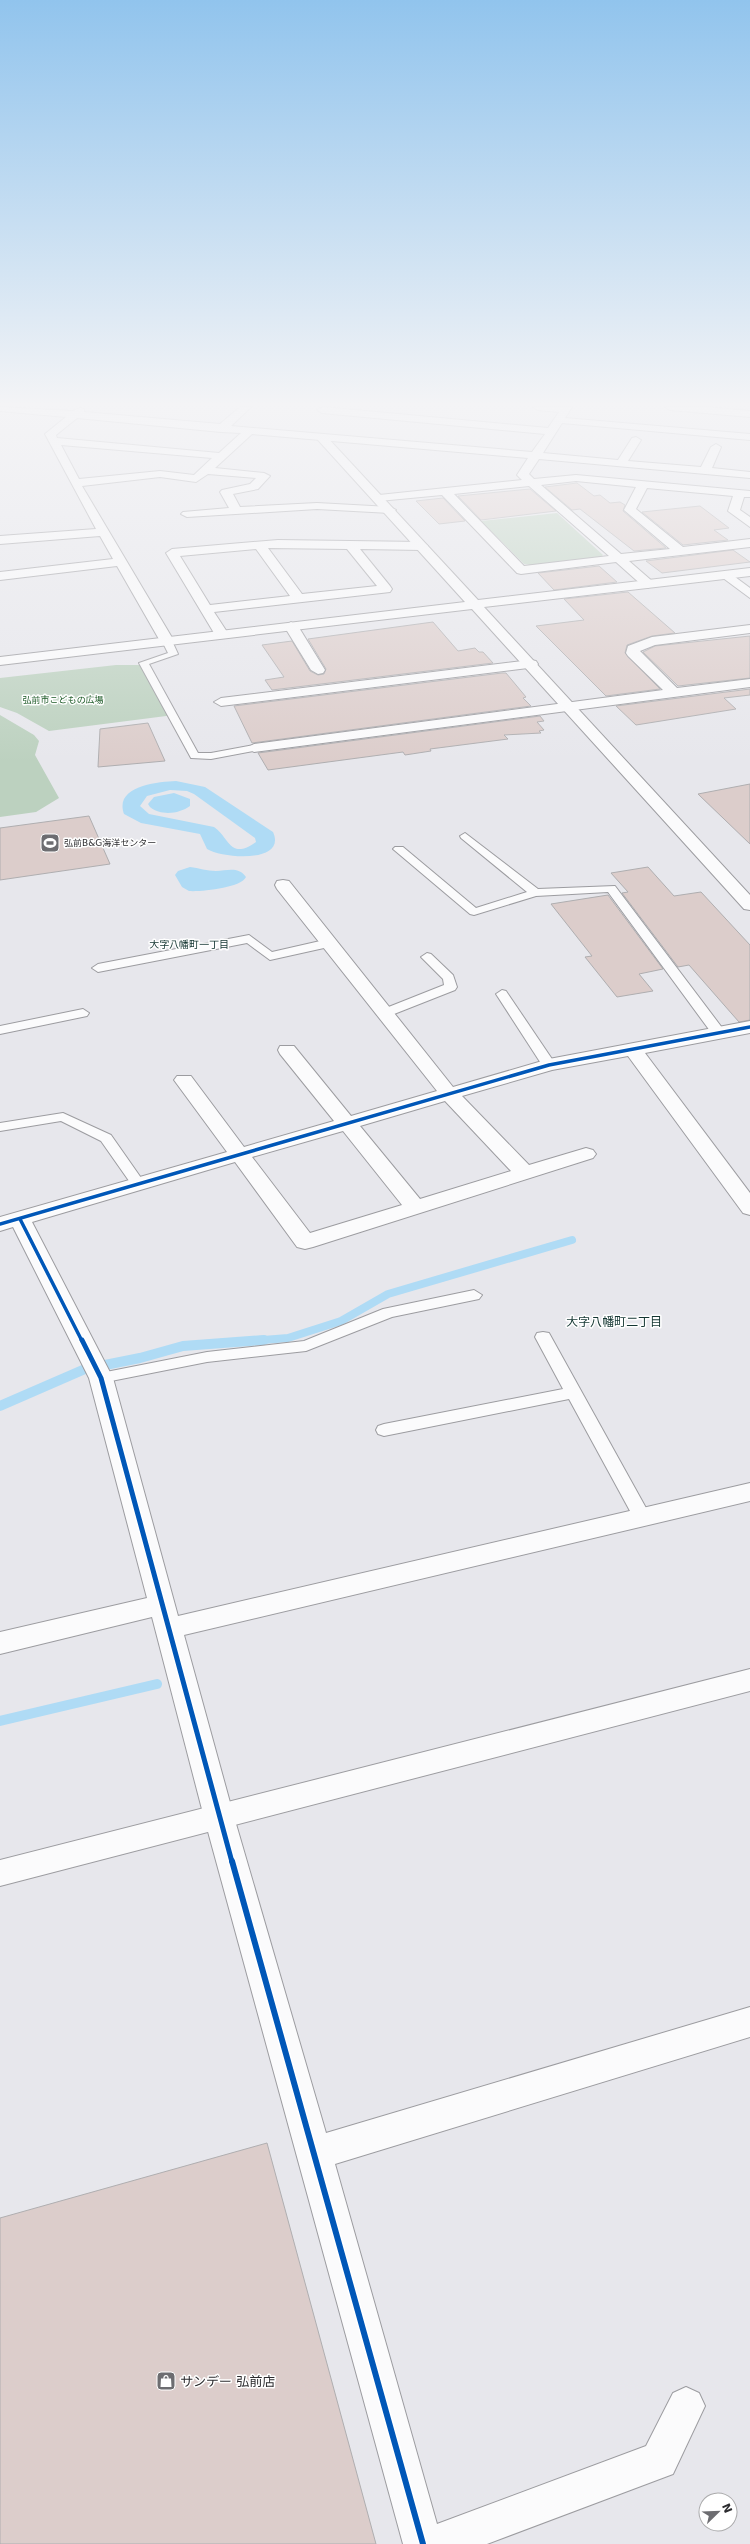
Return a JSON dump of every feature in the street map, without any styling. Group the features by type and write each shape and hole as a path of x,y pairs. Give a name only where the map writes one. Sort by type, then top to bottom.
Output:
{"street":[{"path":"101,526 167,641"},
{"path":"404,526 750,905"},
{"path":"478,526 521,570 750,543"},
{"path":"580,526 648,584"},
{"path":"649,526 680,551"},
{"path":"0,540 105,532"},
{"path":"222,635 172,553 259,545 422,546"},
{"path":"259,545 298,598"},
{"path":"206,609 386,589 351,546"},
{"path":"0,576 122,562"},
{"path":"0,661 750,572"},
{"path":"727,575 750,594"},
{"path":"291,626 317,657 318,670"},
{"path":"674,693 633,654 633,649 652,641 750,629"},
{"path":"221,702 531,664"},
{"path":"254,748 750,683"},
{"path":"283,884 449,1094 526,1174"},
{"path":"423,2544 315,2153 219,1817 101,1378 10,1222 549,1065 632,1048 750,1027"},
{"path":"632,1048 750,1208"},
{"path":"287,1050 416,1208"},
{"path":"184,1080 305,1242 586,1154"},
{"path":"0,1643 166,1616 642,1517 750,1492"},
{"path":"0,1873 750,1680"},
{"path":"315,2153 750,2022"},
{"path":"435,2544 659,2460 686,2406"}],"lane":[{"path":"167,641 173,654 144,663 195,756 211,756 254,748"},
{"path":"465,836 534,893"},
{"path":"399,849 474,912 534,893 611,888 718,1032"},
{"path":"98,968 250,939 270,956 329,943"},
{"path":"385,1013 451,987 448,978 427,957"},
{"path":"502,994 549,1065"},
{"path":"0,1030 83,1013"},
{"path":"0,1127 63,1117 106,1138 139,1185"},
{"path":"101,1378 207,1358 306,1346 388,1313 474,1295"},
{"path":"543,1336 642,1517"},
{"path":"384,1430 574,1392"}],"green space":[{"path":"486,526 571,526 603,555 599,558 531,565 524,564"},
{"name":"弘前市こどもの広場","path":"116,665 150,665 174,715 49,731 17,713 0,707 0,678"},
{"path":"0,715 34,735 39,741 35,755 59,798 36,812 0,817"}],"water":[{"path":"176,781 205,787 273,832 275,842 271,849 263,854 252,856 226,855 207,849 200,834 141,823 124,814 123,805 125,797 131,792 139,787 149,784","holes":["170,790 187,791 194,794 255,838 256,842 241,849 235,848 214,827 149,814 140,806 147,796"]},
{"path":"174,793 190,799 190,806 181,811 165,813 154,810 148,804 154,797"},
{"path":"190,867 213,871 236,870 246,877 243,881 229,887 202,891 189,891 182,887 175,875 178,871"}],"building":[{"path":"601,526 640,526 666,548 634,551"},
{"path":"659,526 726,526 729,528 714,530 728,540 683,545"},
{"path":"733,550 750,562 662,573 646,561"},
{"path":"599,566 617,582 554,590 538,573"},
{"path":"628,592 675,633 652,636 627,645 625,653 660,689 606,696 536,626 584,620 564,599"},
{"path":"433,622 458,651 475,648 479,652 483,652 493,663 272,690 265,680 284,677 262,645 292,641 310,671 318,675 324,674 326,669 308,639"},
{"path":"750,636 750,678 678,686 643,652 655,646"},
{"path":"506,673 526,697 523,698 531,706 252,743 234,706"},
{"path":"750,689 750,695 724,698 736,709 636,725 616,706"},
{"path":"540,716 544,721 537,722 544,730 539,731 541,733 504,735 508,739 430,749 431,751 405,755 403,752 268,770 258,753"},
{"path":"148,723 165,761 98,767 100,729"},
{"path":"750,784 750,844 698,794"},
{"name":"弘前B&G海洋センター","path":"89,816 110,864 0,880 0,828"},
{"path":"648,867 674,896 701,892 750,945 750,1020 739,1022 689,965 678,967 622,893 628,892 611,873"},
{"path":"608,895 663,969 639,974 653,991 617,997 585,957 592,956 551,904"},
{"name":"サンデー 弘前店","path":"267,2143 376,2544 0,2544 0,2218"}],"waterway":[{"path":"256,1341 288,1338 341,1321 388,1294 572,1240"},
{"path":"256,1341 264,1340"},
{"path":"251,1341 256,1341"},
{"path":"0,1406 85,1369 140,1358 183,1346 256,1341"},
{"path":"0,1721 157,1684"}],"cycle path":[{"path":"0,1224 549,1065 750,1027"},
{"path":"20,1219 101,1378 219,1817 315,2153 423,2544"}],"place":[{"name":"弘前B&G海洋センター","path":"50,843"},
{"name":"サンデー 弘前店","path":"166,2381"}],"district":[{"name":"大字八幡町一丁目","path":"189,944"},
{"name":"大字八幡町二丁目","path":"614,1322"}]}
